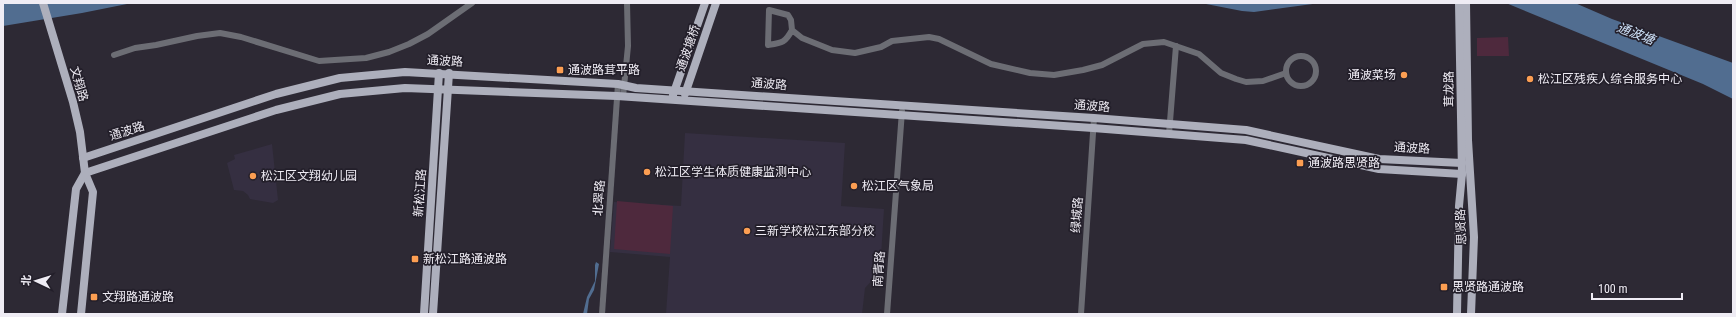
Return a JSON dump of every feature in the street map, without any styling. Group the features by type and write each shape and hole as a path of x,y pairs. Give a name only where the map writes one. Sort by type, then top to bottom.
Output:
{"main road":[{"name":"文翔路","path":"42,3 73,102 80,132 85,173 93,192 81,314"},
{"path":"671,100 704,3"},
{"name":"通波塘桥","path":"683,101 716,3"},
{"name":"茸龙路","path":"1459,3 1465,140"},
{"name":"茸龙路","path":"1462,174 1465,140 1466,3"},
{"name":"通波路","path":"83,158 276,94 340,78 405,72 449,73 1246,130 1379,159 1462,163"},
{"name":"新松江路","path":"424,314 439,73"},
{"name":"新松江路","path":"433,314 449,73"},
{"name":"通波路","path":"85,173 276,110 340,94 405,88 671,100 1093,128 1246,140 1379,169 1462,174"},
{"name":"思贤路","path":"1465,140 1470,174 1474,237 1471,314"},
{"path":"1462,163 1470,174"},
{"path":"62,314 76,189 85,173"},
{"name":"思贤路","path":"1457,314 1459,206 1462,174"}],"street":[{"path":"114,56 135,48 220,33 242,37 319,61 366,58 389,52 409,44 428,34 472,3"},
{"name":"北翠路","path":"602,314 621,85 628,46 627,3"},
{"path":"792,30 787,40 782,43 768,45 769,10 788,15 791,20 792,30 802,38 832,50 855,52 881,47 892,41 929,37 939,39 991,64 1030,73 1054,75 1092,68 1143,44 1164,42 1199,54 1221,73 1246,82 1263,81 1286,73"},
{"path":"1169,134 1176,46"},
{"path":"1295,57 1304,57 1309,59 1315,67 1315,76 1309,84 1304,86 1299,86 1290,82 1286,73 1288,64 1295,57"},
{"name":"南青路","path":"887,314 902,105"},
{"name":"绿城路","path":"1081,314 1094,118"}],"shaded area":[{"path":"1508,37 1509,56 1477,56 1477,38"},
{"name":"三新学校松江东部分校","path":"685,133 845,143 841,206 884,209 880,272 865,288 862,314 666,314 670,257 610,252 614,202 681,206"},
{"name":"松江区文翔幼儿园","path":"272,144 278,200 273,203 250,199 243,191 234,190 227,163 235,159 234,155"},
{"path":"617,201 673,206 670,254 614,249"}],"water":[{"path":"3,3 132,3 3,26"},
{"path":"1201,3 1320,3 1254,12"},
{"name":"通波塘","path":"1506,3 1575,3 1612,19 1733,63 1733,99 1703,84"},
{"path":"596,262 599,264 594,290 589,299 587,314 583,314 587,297 595,281"}],"place":[{"name":"通波路茸平路","path":"560,70"},
{"name":"通波菜场","path":"1404,75"},
{"name":"松江区残疾人综合服务中心","path":"1530,79"},
{"name":"通波路思贤路","path":"1300,163"},
{"name":"松江区学生体质健康监测中心","path":"647,172"},
{"name":"松江区文翔幼儿园","path":"253,176"},
{"name":"松江区气象局","path":"854,186"},
{"name":"三新学校松江东部分校","path":"747,231"},
{"name":"新松江路通波路","path":"415,259"},
{"name":"思贤路通波路","path":"1444,287"},
{"name":"文翔路通波路","path":"94,297"}]}
